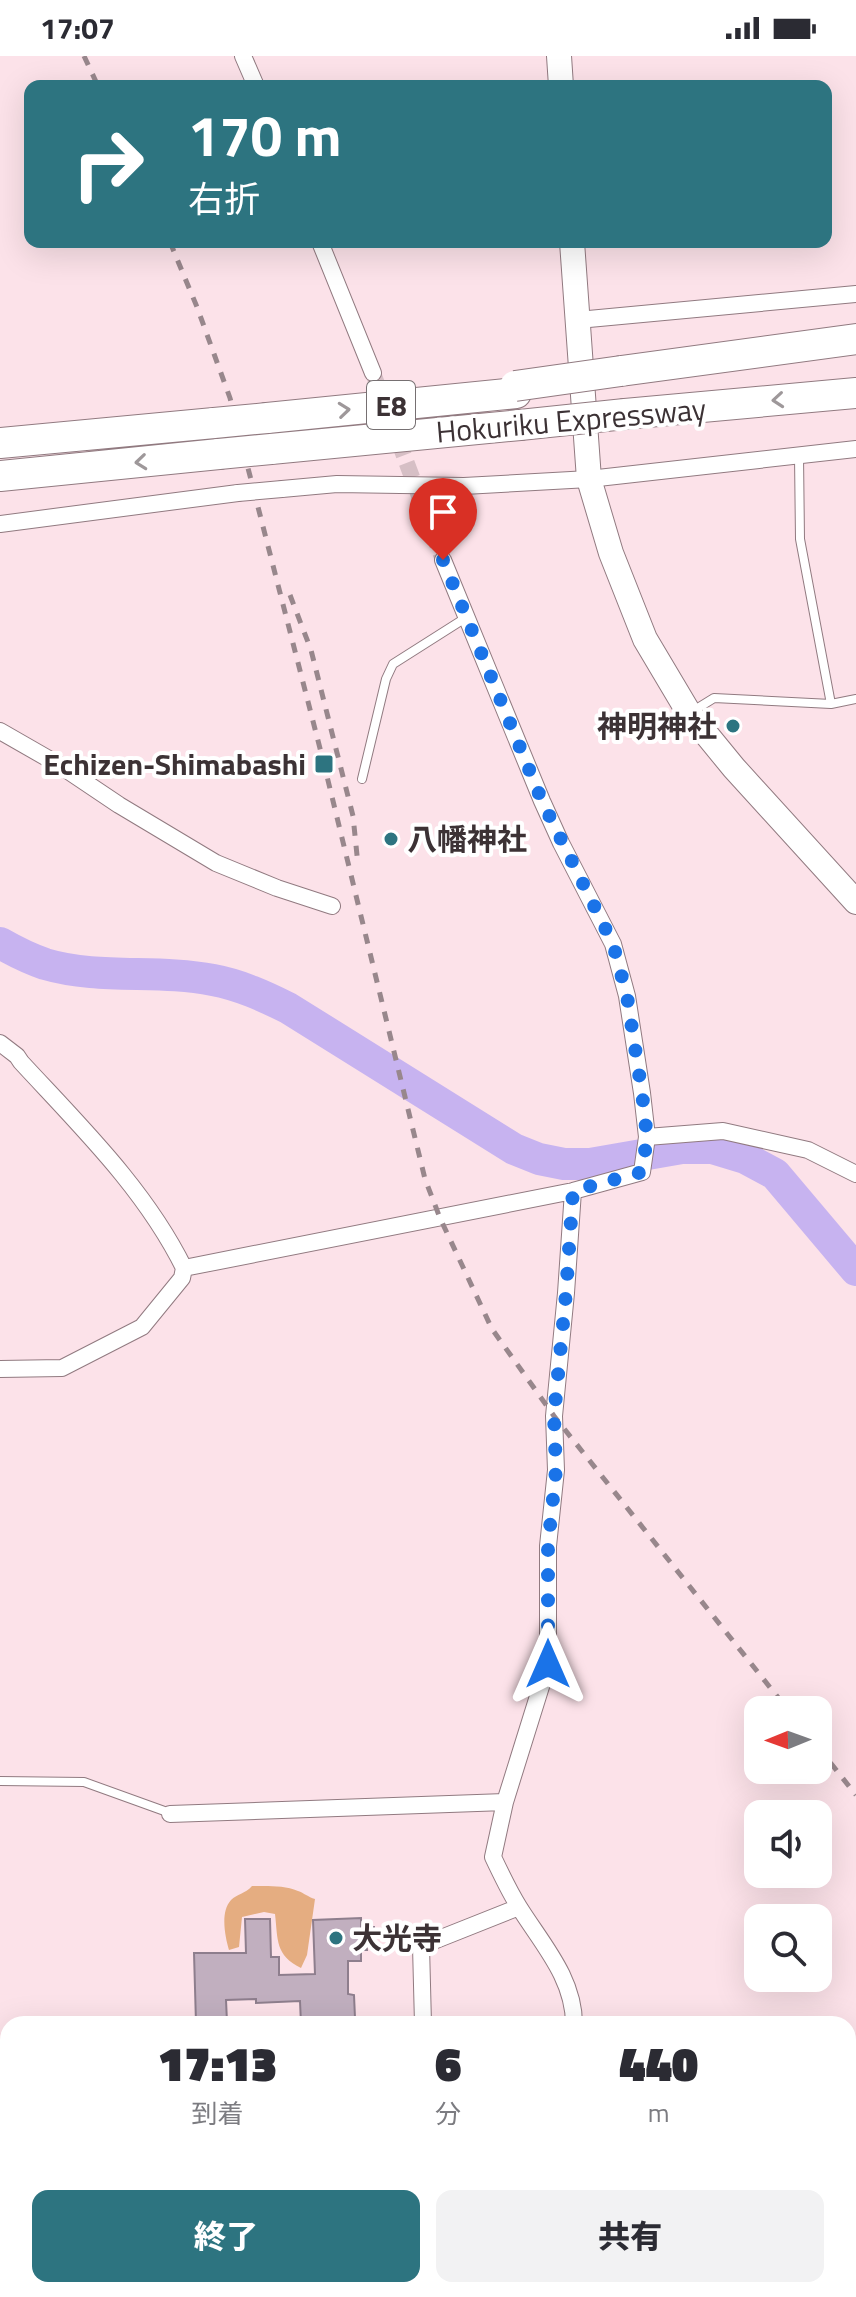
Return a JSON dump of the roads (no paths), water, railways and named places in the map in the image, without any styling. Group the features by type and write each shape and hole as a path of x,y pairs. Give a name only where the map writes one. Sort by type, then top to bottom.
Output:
{"highway":[{"path":"622,377 856,339"},
{"name":"Hokuriku Expressway","path":"0,443 411,403 622,377 856,361"},
{"name":"Hokuriku Expressway","path":"0,476 856,393"}],"street":[{"path":"243,56 253,80"},
{"path":"559,56 561,80"},
{"path":"322,248 373,373"},
{"path":"572,248 589,479 611,553 645,639 689,713 734,768 856,902"},
{"path":"578,320 856,294"},
{"path":"0,524 238,493 337,484 464,486 589,479 856,449"},
{"path":"184,1268 573,1191 642,1172 646,1149 627,996 613,944 542,801 443,560"},
{"path":"0,731 216,863 332,906"},
{"path":"0,1043 17,1056 120,1170 174,1248 184,1268 182,1278 142,1327 62,1368 0,1369"},
{"path":"646,1149 723,1131 808,1150 856,1174"},
{"path":"573,1191 554,1416 556,1470 548,1546 548,1664 505,1802 493,1857 519,1907 557,1962 574,2016"},
{"path":"170,1814 505,1802"},
{"path":"423,2016 421,1946 519,1907"}],"lane":[{"path":"799,455 800,539 831,704"},
{"path":"362,779 386,679 393,664 467,617"},
{"path":"689,713 714,698 831,704 856,699"},
{"path":"0,1781 84,1782 170,1814"}],"waterway":[{"path":"0,943 34,960 65,969 192,977 252,991 288,1008 514,1149 539,1159 564,1164 590,1164 682,1148 712,1148 745,1158 775,1174 856,1270"}],"tunnel":[{"path":"373,373 443,560"}],"railway":[{"path":"84,56 95,80"},
{"path":"172,248 230,398 324,764 425,1179 440,1218 492,1329 554,1416 777,1696"},
{"path":"290,595 311,650 353,816 358,865"},
{"path":"832,1765 856,1795"}],"place":[{"name":"神明神社","path":"733,726"},
{"name":"Echizen-Shimabashi","path":"324,764"},
{"name":"八幡神社","path":"391,839"},
{"name":"大光寺","path":"336,1938"}]}
